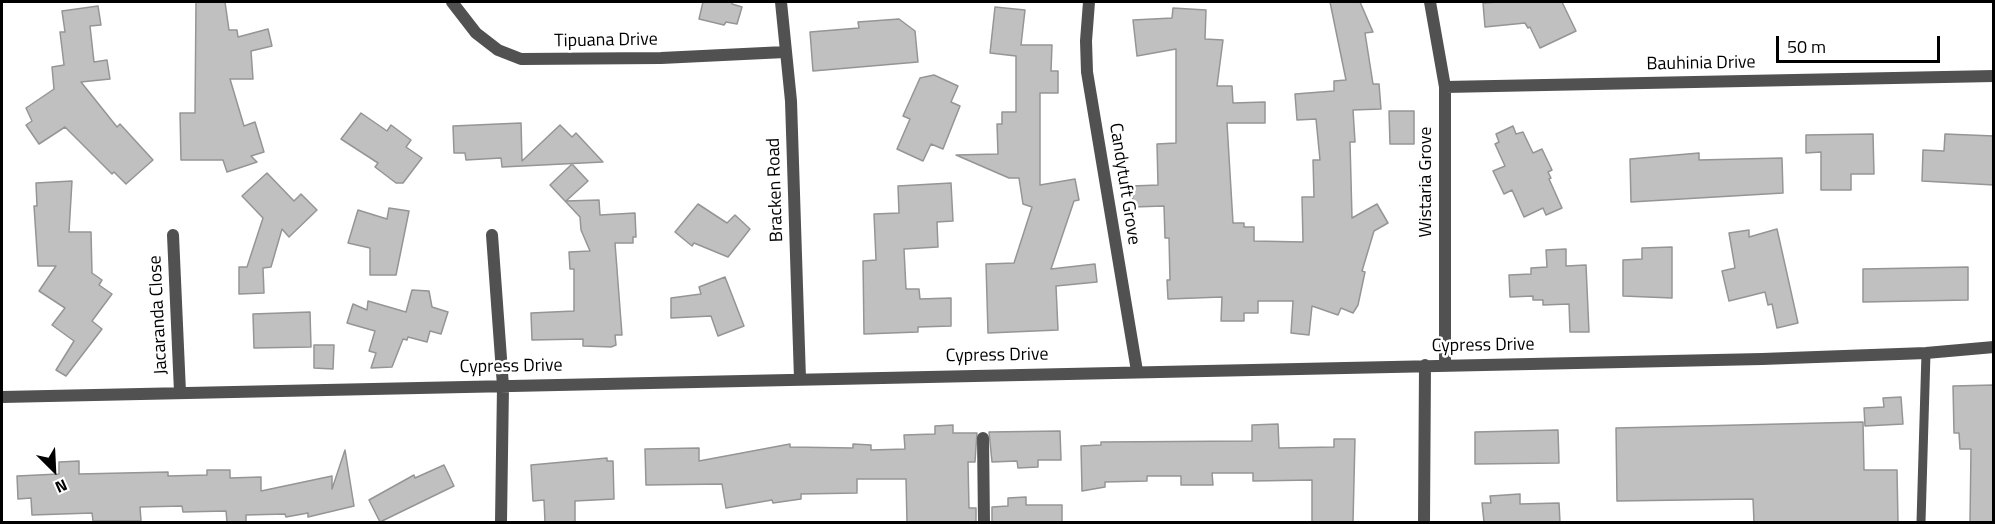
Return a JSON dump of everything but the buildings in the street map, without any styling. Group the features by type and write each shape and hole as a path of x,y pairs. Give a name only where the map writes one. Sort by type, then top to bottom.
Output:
{"street":[{"name":"Tipuana Drive","path":"452,2 476,33 498,50 521,59 661,58 784,52"},
{"name":"Bracken Road","path":"781,2 784,52 791,101 800,379"},
{"name":"Candytuft Grove","path":"1089,2 1086,41 1088,72 1137,371"},
{"name":"Wistaria Grove","path":"1430,2 1445,87 1445,364"},
{"name":"Bauhinia Drive","path":"1445,87 1994,76"},
{"name":"Jacaranda Close","path":"173,235 180,392"},
{"path":"492,235 503,386 501,522"},
{"name":"Cypress Drive","path":"2,397 1445,364 1762,359 1926,354 1994,346"},
{"path":"1424,522 1425,365"},
{"path":"983,438 984,522"}],"lane":[{"path":"1921,522 1926,354"}]}
